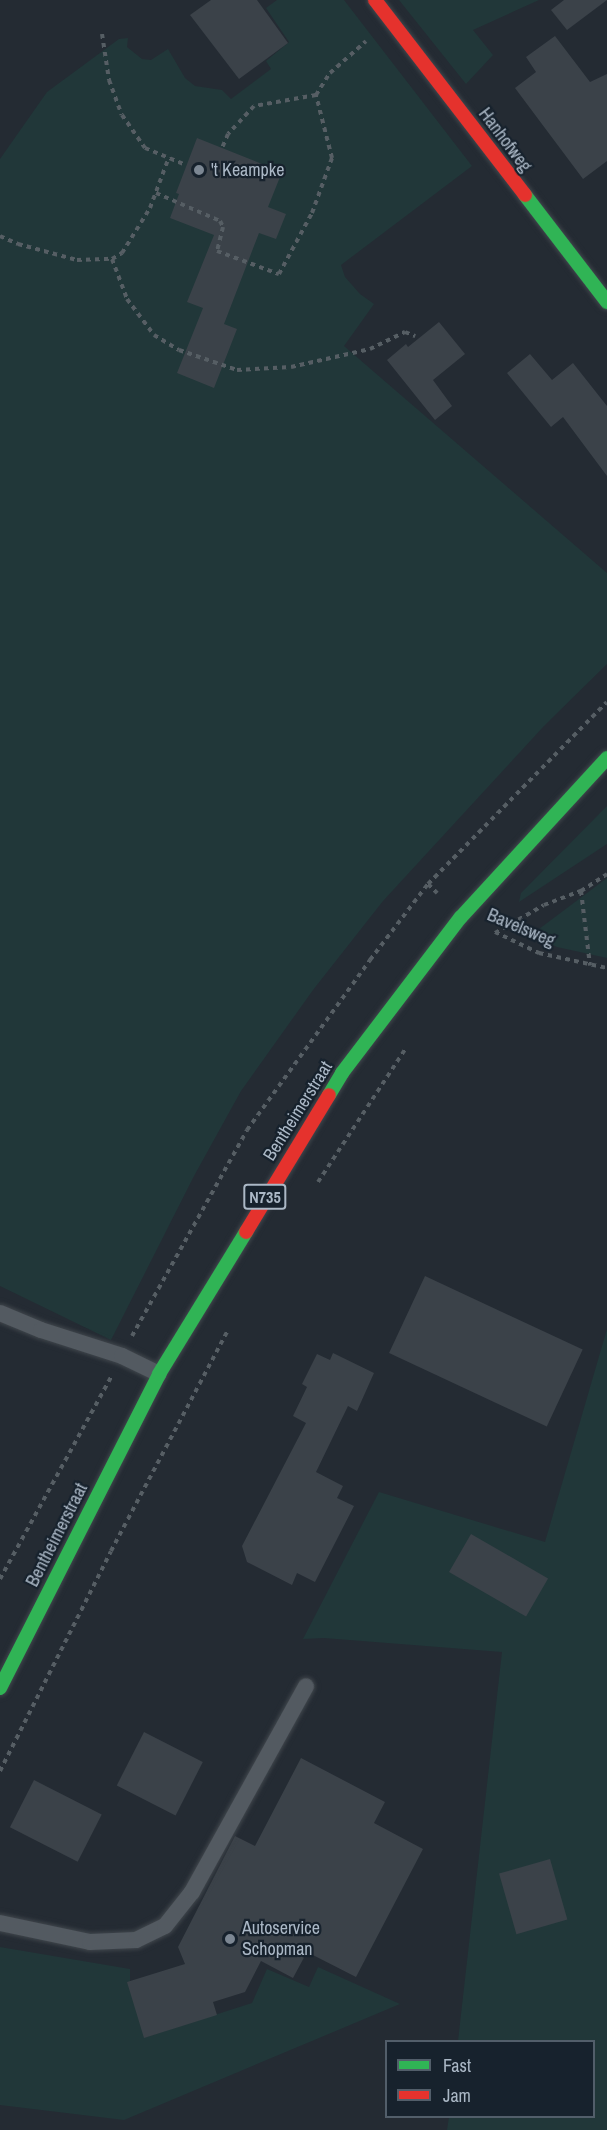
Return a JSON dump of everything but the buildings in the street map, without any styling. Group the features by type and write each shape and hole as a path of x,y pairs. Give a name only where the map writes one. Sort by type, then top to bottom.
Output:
{"main road":[{"name":"Hanhofweg","path":"375,0 607,302"},
{"name":"Bentheimerstraat","path":"0,1688 159,1374 342,1073 460,916 607,758"}],"lane":[{"path":"0,1312 41,1330 122,1356 159,1374"},
{"path":"0,1923 90,1942 136,1940 165,1926 192,1892 306,1686"}],"path":[{"path":"156,193 219,221 223,227 217,251 279,274 312,213 332,158 316,95 330,73 390,19"},
{"path":"102,34 109,80 122,115 145,148 186,165"},
{"path":"222,148 228,134 254,106 316,95"},
{"path":"0,236 18,244 77,260 112,259 122,254 150,208 169,157"},
{"path":"112,259 127,299 154,335 179,350 237,370 291,367 370,349 405,332 415,336"},
{"path":"0,1579 151,1299 248,1130 370,960 428,884 607,702"},
{"path":"489,938 495,932 544,905 581,891 607,874"},
{"path":"428,884 460,916"},
{"path":"581,891 590,965"},
{"name":"Bavelsweg","path":"460,916 538,953 607,968"},
{"path":"312,1191 407,1047"},
{"path":"1,1769 116,1541 229,1328"},
{"path":"0,1759 1,1769"}],"green space":[{"path":"277,0 344,0 472,166 341,265 345,277 360,294 374,304 344,346 607,573 607,664 544,726 383,901 313,990 241,1091 194,1176 111,1340 0,1286 0,159 47,92 119,39 128,38 127,47 142,59 151,60 168,49 185,78 195,86 222,90 231,99 271,69 266,61 289,42 266,8"},
{"path":"399,0 539,0 473,30 493,55 466,84"},
{"path":"607,806 607,844 519,902 521,893"},
{"path":"607,878 607,958 557,947 531,935"},
{"path":"607,1329 607,2130 447,2130 449,2118 595,2118 595,2040 458,2040 502,1652 324,1638 303,1639 379,1492 545,1542"},
{"path":"0,1947 130,1969 130,1990 146,2037 252,2003 267,1969 309,1987 318,1967 400,2004 124,2120 0,2105"}],"traffic: fast":[{"path":"525,195 607,302"},
{"path":"329,1095 342,1073 461,917 607,758"},
{"path":"0,1688 159,1374 246,1232"}],"traffic: jam":[{"path":"375,0 525,195"},
{"path":"246,1232 329,1095"}],"place":[{"name":"'t Keampke","path":"199,170"},
{"name":"Autoservice Schopman","path":"230,1939"}]}
